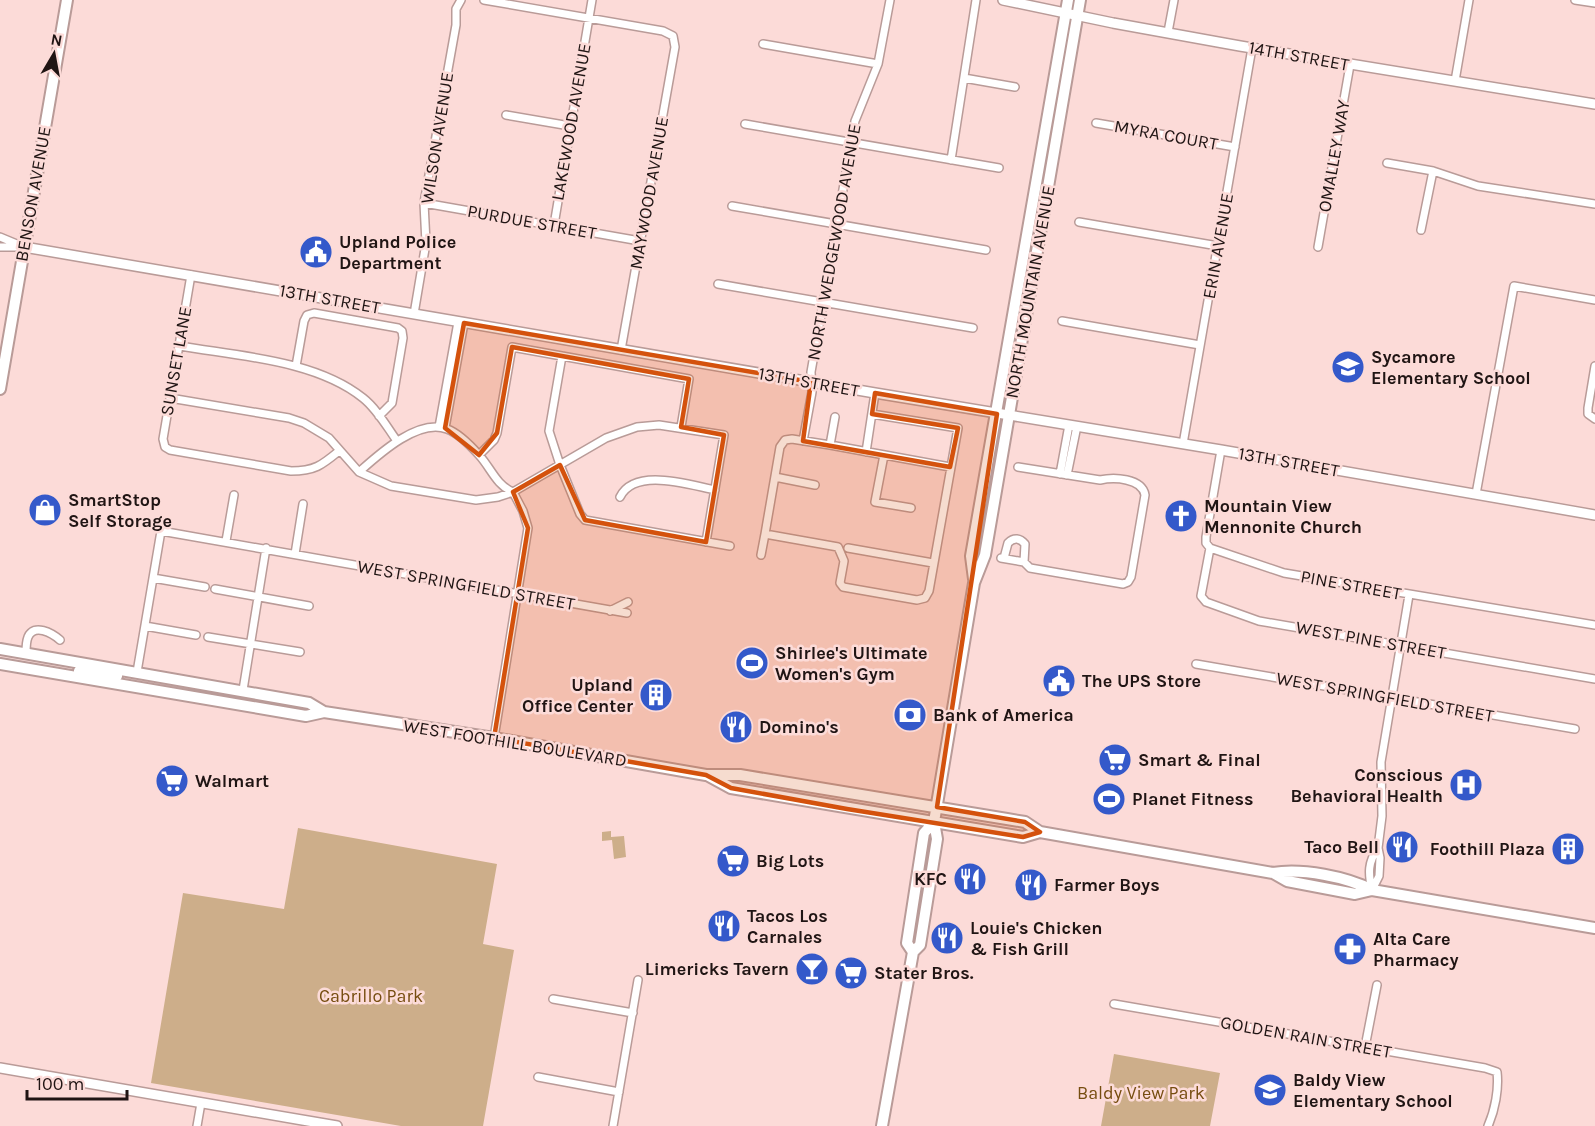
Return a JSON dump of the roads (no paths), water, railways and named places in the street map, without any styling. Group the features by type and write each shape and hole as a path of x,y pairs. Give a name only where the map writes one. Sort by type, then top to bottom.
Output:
{"main road":[{"name":"BENSON AVENUE","path":"0,389 67,0"},
{"name":"NORTH MOUNTAIN AVENUE","path":"974,583 972,556 1068,0"},
{"name":"NORTH MOUNTAIN AVENUE","path":"882,1126 913,952 920,945 922,934 937,839 934,822 974,583 985,555 1080,0"},
{"name":"WEST FOOTHILL BOULEVARD","path":"0,649 243,690 304,702 324,712 494,738 706,775 740,775 937,807 1025,822 1040,832 1273,873 1289,870 1308,873 1357,882 1372,890 1595,928"},
{"name":"WEST FOOTHILL BOULEVARD","path":"0,664 306,716 324,712"},
{"path":"58,674 75,671 132,678 137,672"},
{"path":"133,687 138,680 173,684 187,681"},
{"path":"259,708 263,702 269,701 294,705 304,702"},
{"name":"WEST FOOTHILL BOULEVARD","path":"706,775 731,788 1023,837 1040,832"}],"street":[{"name":"WILSON AVENUE","path":"414,314 426,243 424,203 456,25 456,9 461,0"},
{"path":"484,0 589,19"},
{"name":"LAKEWOOD AVENUE","path":"554,225 592,0"},
{"name":"NORTH WEDGEWOOD AVENUE","path":"803,441 812,392 811,372 855,121 878,64 890,0"},
{"path":"951,160 976,0"},
{"name":"14TH STREET","path":"1004,0 1252,48 1595,104"},
{"path":"1168,32 1174,0"},
{"path":"1455,81 1469,0"},
{"path":"1575,0 1595,3"},
{"name":"MAYWOOD AVENUE","path":"589,19 663,31 673,36 675,48 621,350"},
{"path":"763,44 878,64"},
{"name":"ERIN AVENUE","path":"1183,444 1252,48"},
{"name":"OMALLEY WAY","path":"1318,247 1350,65"},
{"path":"964,78 1015,87"},
{"path":"506,115 570,126"},
{"name":"MYRA COURT","path":"1096,123 1235,147"},
{"path":"745,124 999,168"},
{"path":"1387,163 1433,171 1478,186 1595,204"},
{"path":"1421,230 1433,171"},
{"name":"PURDUE STREET","path":"424,203 640,241"},
{"path":"732,206 986,250"},
{"path":"1079,222 1218,246"},
{"name":"13TH STREET","path":"0,237 24,247"},
{"name":"13TH STREET","path":"0,247 24,247 191,275 1595,515"},
{"name":"SUNSET LANE","path":"191,275 163,439 165,447 170,450 291,471 306,471 319,467 339,451"},
{"path":"718,285 973,327"},
{"path":"1476,495 1514,286 1595,300"},
{"path":"296,366 307,315 314,313 398,327 402,331 403,338 392,404 379,416"},
{"path":"1062,321 1200,345"},
{"path":"442,428 461,322"},
{"path":"180,346 296,366 326,375 365,400 398,441"},
{"path":"479,454 494,440 497,433 512,347 689,379 681,428"},
{"path":"561,356 549,431 560,465 580,514 585,520 730,546"},
{"path":"1592,417 1595,366"},
{"path":"866,452 875,393"},
{"path":"170,398 289,418 329,438 359,472 391,486 476,500 513,492 606,438 637,427 659,425 724,435 706,542"},
{"path":"765,534 838,547 844,561 840,583 843,586 917,600 925,598 929,591 958,428 872,414"},
{"path":"830,445 835,417"},
{"path":"1064,475 1073,425"},
{"path":"359,472 410,434 442,428 453,431 479,454 500,484 513,492 523,511 528,528 494,738"},
{"path":"761,555 780,447 785,440 830,445 950,467"},
{"path":"1210,548 1206,543 1206,537 1221,450"},
{"path":"884,455 875,502 911,508"},
{"path":"1018,467 1064,475 1138,483 1144,489 1145,495 1131,577 1128,582 1123,584 1030,568 1024,562 1003,558 1011,540 1022,540 1025,544 1024,562"},
{"path":"775,477 815,485"},
{"path":"620,498 630,486 652,480 715,490"},
{"path":"226,541 234,495"},
{"path":"294,554 303,504"},
{"name":"WEST SPRINGFIELD STREET","path":"153,578 161,531 627,613"},
{"path":"848,548 933,563"},
{"name":"PINE STREET","path":"1210,548 1284,573 1595,625"},
{"name":"WEST PINE STREET","path":"1210,548 1201,596 1206,602 1259,621 1595,679"},
{"path":"243,690 266,549"},
{"path":"137,672 153,578 205,587"},
{"path":"215,589 309,606"},
{"path":"1372,890 1368,874 1371,858 1378,848 1382,816 1381,762 1409,595"},
{"path":"610,611 628,602"},
{"path":"145,626 196,635"},
{"path":"26,653 28,637 36,630 52,633 60,640"},
{"path":"208,637 300,652"},
{"name":"WEST SPRINGFIELD STREET","path":"1196,664 1575,729"},
{"path":"613,1126 638,980"},
{"path":"1365,1047 1377,985"},
{"path":"554,999 633,1013"},
{"name":"GOLDEN RAIN STREET","path":"1114,1004 1485,1068 1497,1072 1498,1082 1488,1126"},
{"path":"0,1068 337,1126"},
{"path":"538,1077 619,1092"},
{"path":"197,1126 201,1103"}],"place":[{"name":"Upland Police Department","path":"316,252"},
{"name":"Sycamore Elementary School","path":"1348,367"},
{"name":"SmartStop Self Storage","path":"45,510"},
{"name":"Mountain View Mennonite Church","path":"1181,516"},
{"name":"Shirlee's Ultimate Women's Gym","path":"752,663"},
{"name":"The UPS Store","path":"1059,681"},
{"name":"Upland Office Center","path":"656,695"},
{"name":"Bank of America","path":"910,715"},
{"name":"Domino's","path":"736,727"},
{"name":"Smart & Final","path":"1115,760"},
{"name":"Walmart","path":"172,781"},
{"name":"Conscious Behavioral Health","path":"1466,785"},
{"name":"Planet Fitness","path":"1109,799"},
{"name":"Taco Bell","path":"1402,847"},
{"name":"Foothill Plaza","path":"1568,849"},
{"name":"Big Lots","path":"733,861"},
{"name":"KFC","path":"970,879"},
{"name":"Farmer Boys","path":"1031,885"},
{"name":"Tacos Los Carnales","path":"724,926"},
{"name":"Louie's Chicken & Fish Grill","path":"947,938"},
{"name":"Alta Care Pharmacy","path":"1350,949"},
{"name":"Limericks Tavern","path":"812,969"},
{"name":"Stater Bros.","path":"851,973"},
{"name":"Baldy View Elementary School","path":"1270,1090"}],"park label":[{"name":"Cabrillo Park","path":"371,996"},
{"name":"Baldy View Park","path":"1141,1093"}]}
